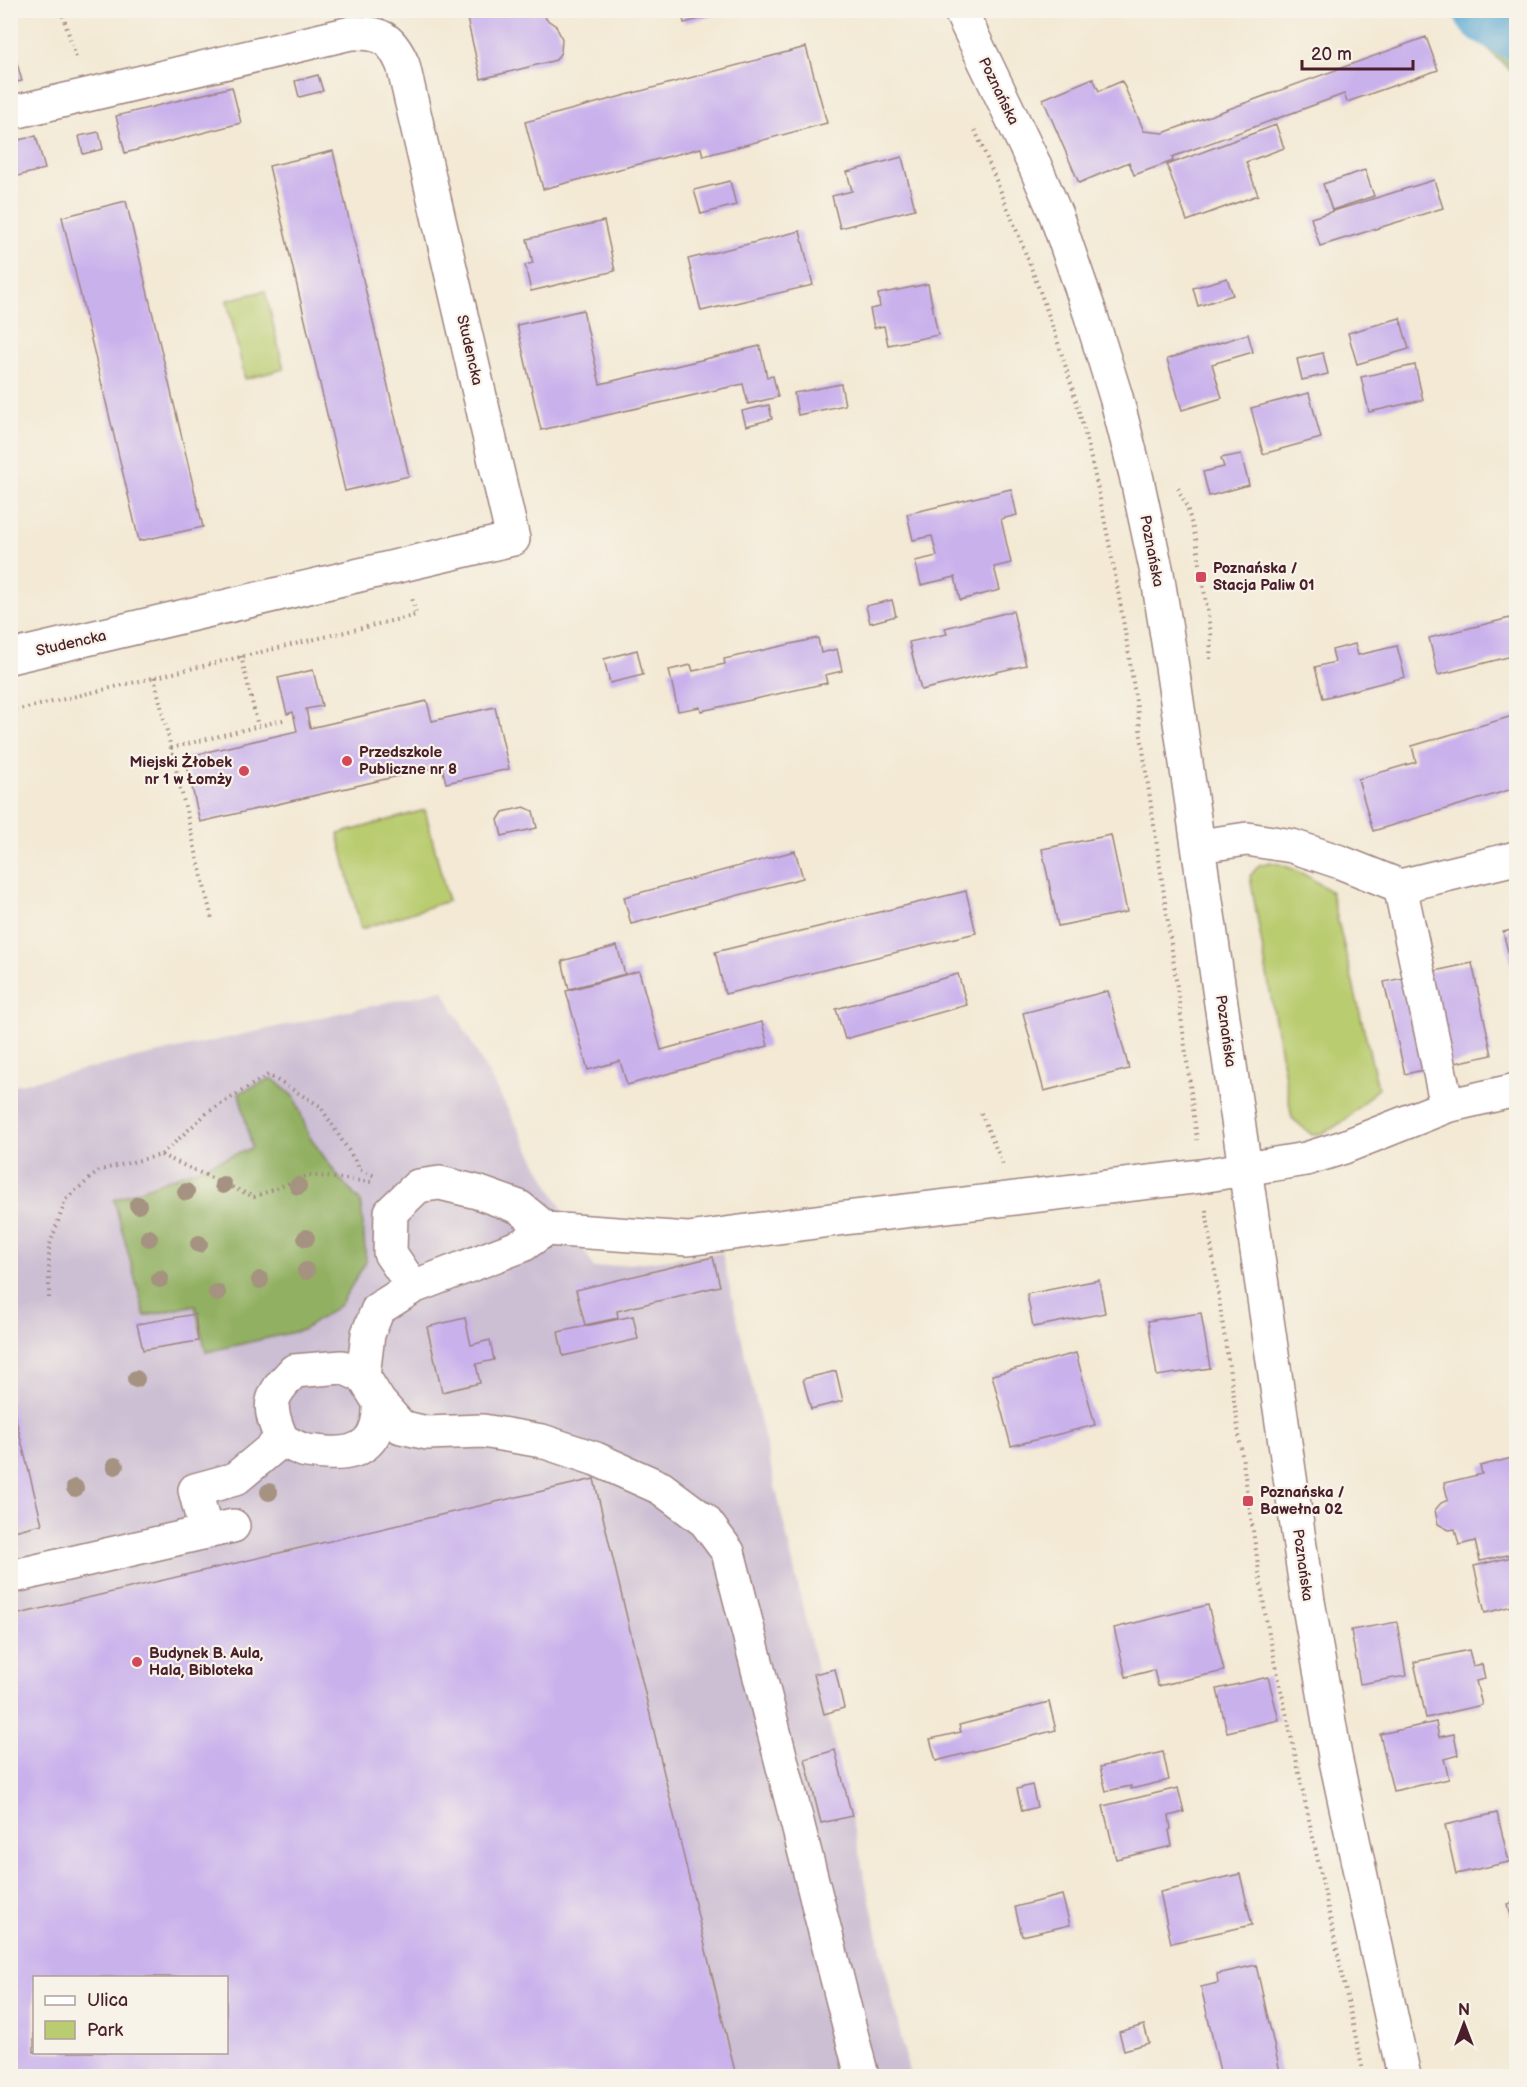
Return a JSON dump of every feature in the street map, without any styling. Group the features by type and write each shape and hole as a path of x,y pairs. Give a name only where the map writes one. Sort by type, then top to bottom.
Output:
{"street":[{"name":"Poznańska","path":"960,10 1056,215 1116,397 1136,475 1157,573 1199,846 1308,1601 1325,1704 1404,2076"},
{"name":"Studencka","path":"10,113 351,33 370,32 387,40 397,50 403,64 513,539 10,657"},
{"path":"1199,846 1247,839 1292,846 1400,886 1516,858"},
{"path":"1400,886 1447,1106"},
{"path":"413,1287 390,1253 392,1212 418,1186 440,1183 477,1192 519,1207 546,1229 688,1239 1201,1176 1306,1159 1447,1106 1516,1090"},
{"path":"546,1229 523,1245 413,1287 378,1309 368,1334 371,1389 380,1418 372,1438 359,1450 336,1454 304,1451 282,1440 272,1416 275,1391 294,1371 342,1367 371,1389 401,1426 427,1433 483,1431 542,1441 596,1459 661,1488 705,1521 728,1552 862,2076"},
{"path":"10,1577 219,1529 195,1490 235,1479 282,1440"}],"path":[{"path":"61,10 88,95"},
{"path":"972,123 1022,239 1057,341 1084,432 1107,531 1129,652 1176,974 1201,1176 1266,1619 1364,2076"},
{"path":"10,712 416,615 404,564"},
{"path":"241,656 258,726"},
{"path":"154,676 212,919"},
{"path":"171,748 287,719"},
{"path":"50,1298 49,1247 66,1199 100,1170 162,1155 208,1112 268,1075 320,1106 361,1170 378,1177"},
{"path":"981,1113 1004,1166"},
{"path":"162,1155 254,1197 309,1175 373,1182"}],"shaded area":[{"path":"443,990 594,1268 722,1253 910,2076 11,2076 10,1086"}],"green space":[{"path":"1448,11 1516,11 1516,76"},
{"path":"265,291 284,369 245,379 227,300"},
{"path":"425,810 448,901 361,929 338,834"},
{"path":"1271,862 1302,874 1331,892 1378,1088 1340,1124 1312,1135 1292,1118 1250,876 1259,865"},
{"path":"272,1078 295,1098 309,1136 340,1179 361,1202 366,1262 340,1305 303,1330 206,1352 195,1305 145,1316 114,1200 252,1148 239,1093"}],"building":[{"path":"465,10 544,10 546,19 556,26 562,39 561,52 556,60 481,79"},
{"path":"681,10 732,10 732,11 684,23"},
{"path":"1426,37 1438,70 1347,102 1344,94 1172,157 1173,161 1134,175 1129,162 1079,183 1043,99 1093,78 1099,91 1122,81 1144,131 1163,133"},
{"path":"10,38 22,81 10,83"},
{"path":"806,47 827,123 703,156 701,148 543,189 525,122"},
{"path":"318,75 323,91 299,97 295,81"},
{"path":"232,87 241,123 125,153 116,116"},
{"path":"1276,125 1284,148 1246,162 1258,195 1187,221 1167,165"},
{"path":"99,132 103,149 83,154 79,136"},
{"path":"36,136 45,169 10,178 10,142"},
{"path":"333,151 409,476 345,491 269,166"},
{"path":"902,157 915,209 840,228 832,196 852,191 847,172"},
{"path":"1365,170 1374,196 1332,210 1323,184"},
{"path":"1434,180 1443,208 1320,246 1311,218"},
{"path":"730,181 736,205 701,214 694,190"},
{"path":"126,201 203,527 139,541 62,217"},
{"path":"604,221 615,271 531,291 525,265 533,263 527,239"},
{"path":"800,231 813,285 701,311 688,259"},
{"path":"1227,278 1233,295 1198,306 1193,288"},
{"path":"928,284 938,335 888,345 884,326 874,328 870,309 880,307 878,294"},
{"path":"583,310 600,384 760,346 767,377 773,376 778,397 748,404 743,384 541,430 517,325"},
{"path":"1400,318 1409,349 1357,364 1348,333"},
{"path":"1248,334 1253,352 1212,364 1222,398 1182,410 1167,359"},
{"path":"1323,353 1328,374 1302,380 1297,359"},
{"path":"1415,365 1423,400 1369,412 1361,377"},
{"path":"841,384 845,405 798,415 794,393"},
{"path":"1309,393 1321,438 1263,454 1251,408"},
{"path":"769,405 772,419 746,426 742,411"},
{"path":"1241,454 1249,485 1209,496 1203,472 1224,467 1221,458"},
{"path":"1011,489 1017,515 1001,519 1011,563 994,567 1000,590 960,600 955,577 921,585 915,561 937,556 932,536 913,540 907,514"},
{"path":"892,600 896,616 870,623 866,606"},
{"path":"1013,611 1026,665 921,690 909,642 947,634 945,628"},
{"path":"1510,618 1516,655 1438,675 1429,638"},
{"path":"818,638 821,653 837,649 842,671 825,675 827,683 701,711 700,707 678,711 669,670 691,665 693,671 725,664 724,659"},
{"path":"1355,644 1358,655 1397,646 1405,677 1323,698 1315,667 1335,662 1332,650"},
{"path":"637,650 643,675 610,683 604,659"},
{"name":"Przedszkole Publiczne nr 8","path":"313,670 322,706 306,709 310,728 427,701 432,721 495,707 509,769 446,783 442,766 200,822 185,757 297,731 293,712 287,714 278,678"},
{"path":"1516,715 1516,788 1373,831 1358,779 1416,762 1412,746"},
{"path":"524,807 533,811 537,828 502,836 498,820 503,812"},
{"path":"1111,835 1127,912 1058,926 1042,849"},
{"path":"795,851 803,878 631,924 624,897"},
{"path":"966,891 976,933 725,994 715,952"},
{"path":"1516,929 1516,983 1503,932"},
{"path":"617,946 625,974 569,989 562,961"},
{"path":"1472,963 1492,1055 1405,1074 1384,982"},
{"path":"639,971 661,1050 762,1022 768,1046 627,1085 620,1061 588,1070 566,991"},
{"path":"958,974 967,1005 845,1039 836,1009"},
{"path":"1108,991 1129,1069 1044,1091 1023,1013"},
{"path":"713,1257 720,1286 617,1311 618,1318 585,1325 576,1290"},
{"path":"1099,1280 1105,1313 1033,1327 1027,1294"},
{"path":"1201,1313 1210,1368 1157,1376 1148,1321"},
{"path":"195,1314 198,1341 143,1350 137,1324"},
{"path":"633,1316 638,1339 563,1356 558,1332"},
{"path":"465,1318 471,1345 490,1340 494,1360 476,1364 480,1383 442,1392 427,1327"},
{"path":"1076,1353 1095,1425 1011,1446 992,1375"},
{"path":"836,1371 843,1401 811,1409 803,1379"},
{"path":"10,1396 42,1524 10,1532"},
{"path":"1516,1457 1516,1553 1480,1561 1475,1541 1459,1545 1455,1529 1449,1530 1438,1524 1435,1510 1441,1503 1448,1500 1444,1483 1482,1474 1480,1466"},
{"path":"594,1479 736,2076 10,2076 10,1616"},
{"path":"1516,1556 1516,1605 1485,1613 1474,1566"},
{"path":"1208,1605 1224,1671 1158,1686 1154,1670 1126,1677 1114,1628"},
{"path":"1397,1622 1406,1676 1360,1684 1351,1630"},
{"path":"1469,1650 1473,1666 1482,1664 1485,1679 1476,1681 1482,1705 1426,1718 1414,1662"},
{"path":"835,1669 844,1708 824,1714 814,1674"},
{"path":"1268,1677 1279,1720 1227,1732 1217,1689"},
{"path":"1049,1702 1056,1730 936,1761 930,1739 961,1732 959,1725"},
{"path":"1436,1722 1439,1737 1454,1734 1458,1755 1444,1759 1449,1779 1393,1791 1380,1734"},
{"path":"835,1750 852,1816 821,1823 805,1759"},
{"path":"1163,1752 1169,1780 1131,1789 1131,1786 1106,1791 1100,1767"},
{"path":"1032,1785 1037,1807 1022,1811 1017,1789"},
{"path":"1178,1788 1184,1812 1169,1816 1172,1846 1116,1859 1103,1806"},
{"path":"1497,1813 1509,1862 1456,1874 1445,1825"},
{"path":"1240,1874 1252,1925 1171,1943 1160,1892"},
{"path":"1062,1895 1070,1925 1022,1936 1015,1907"},
{"path":"1516,1902 1516,1936 1508,1904"},
{"path":"1256,1965 1281,2076 1221,2076 1201,1987 1218,1983 1217,1974"},
{"path":"1144,2025 1149,2043 1124,2050 1119,2032"}],"waterway":[{"path":"1488,10 1516,26"}],"place":[{"name":"Poznańska / Stacja Paliw 01","path":"1201,577"},
{"name":"Przedszkole Publiczne nr 8","path":"347,761"},
{"name":"Miejski Żłobek nr 1 w Łomży","path":"244,771"},
{"name":"Poznańska / Bawełna 02","path":"1248,1501"},
{"name":"Budynek B. Aula, Hala, Bibloteka","path":"137,1662"}]}
